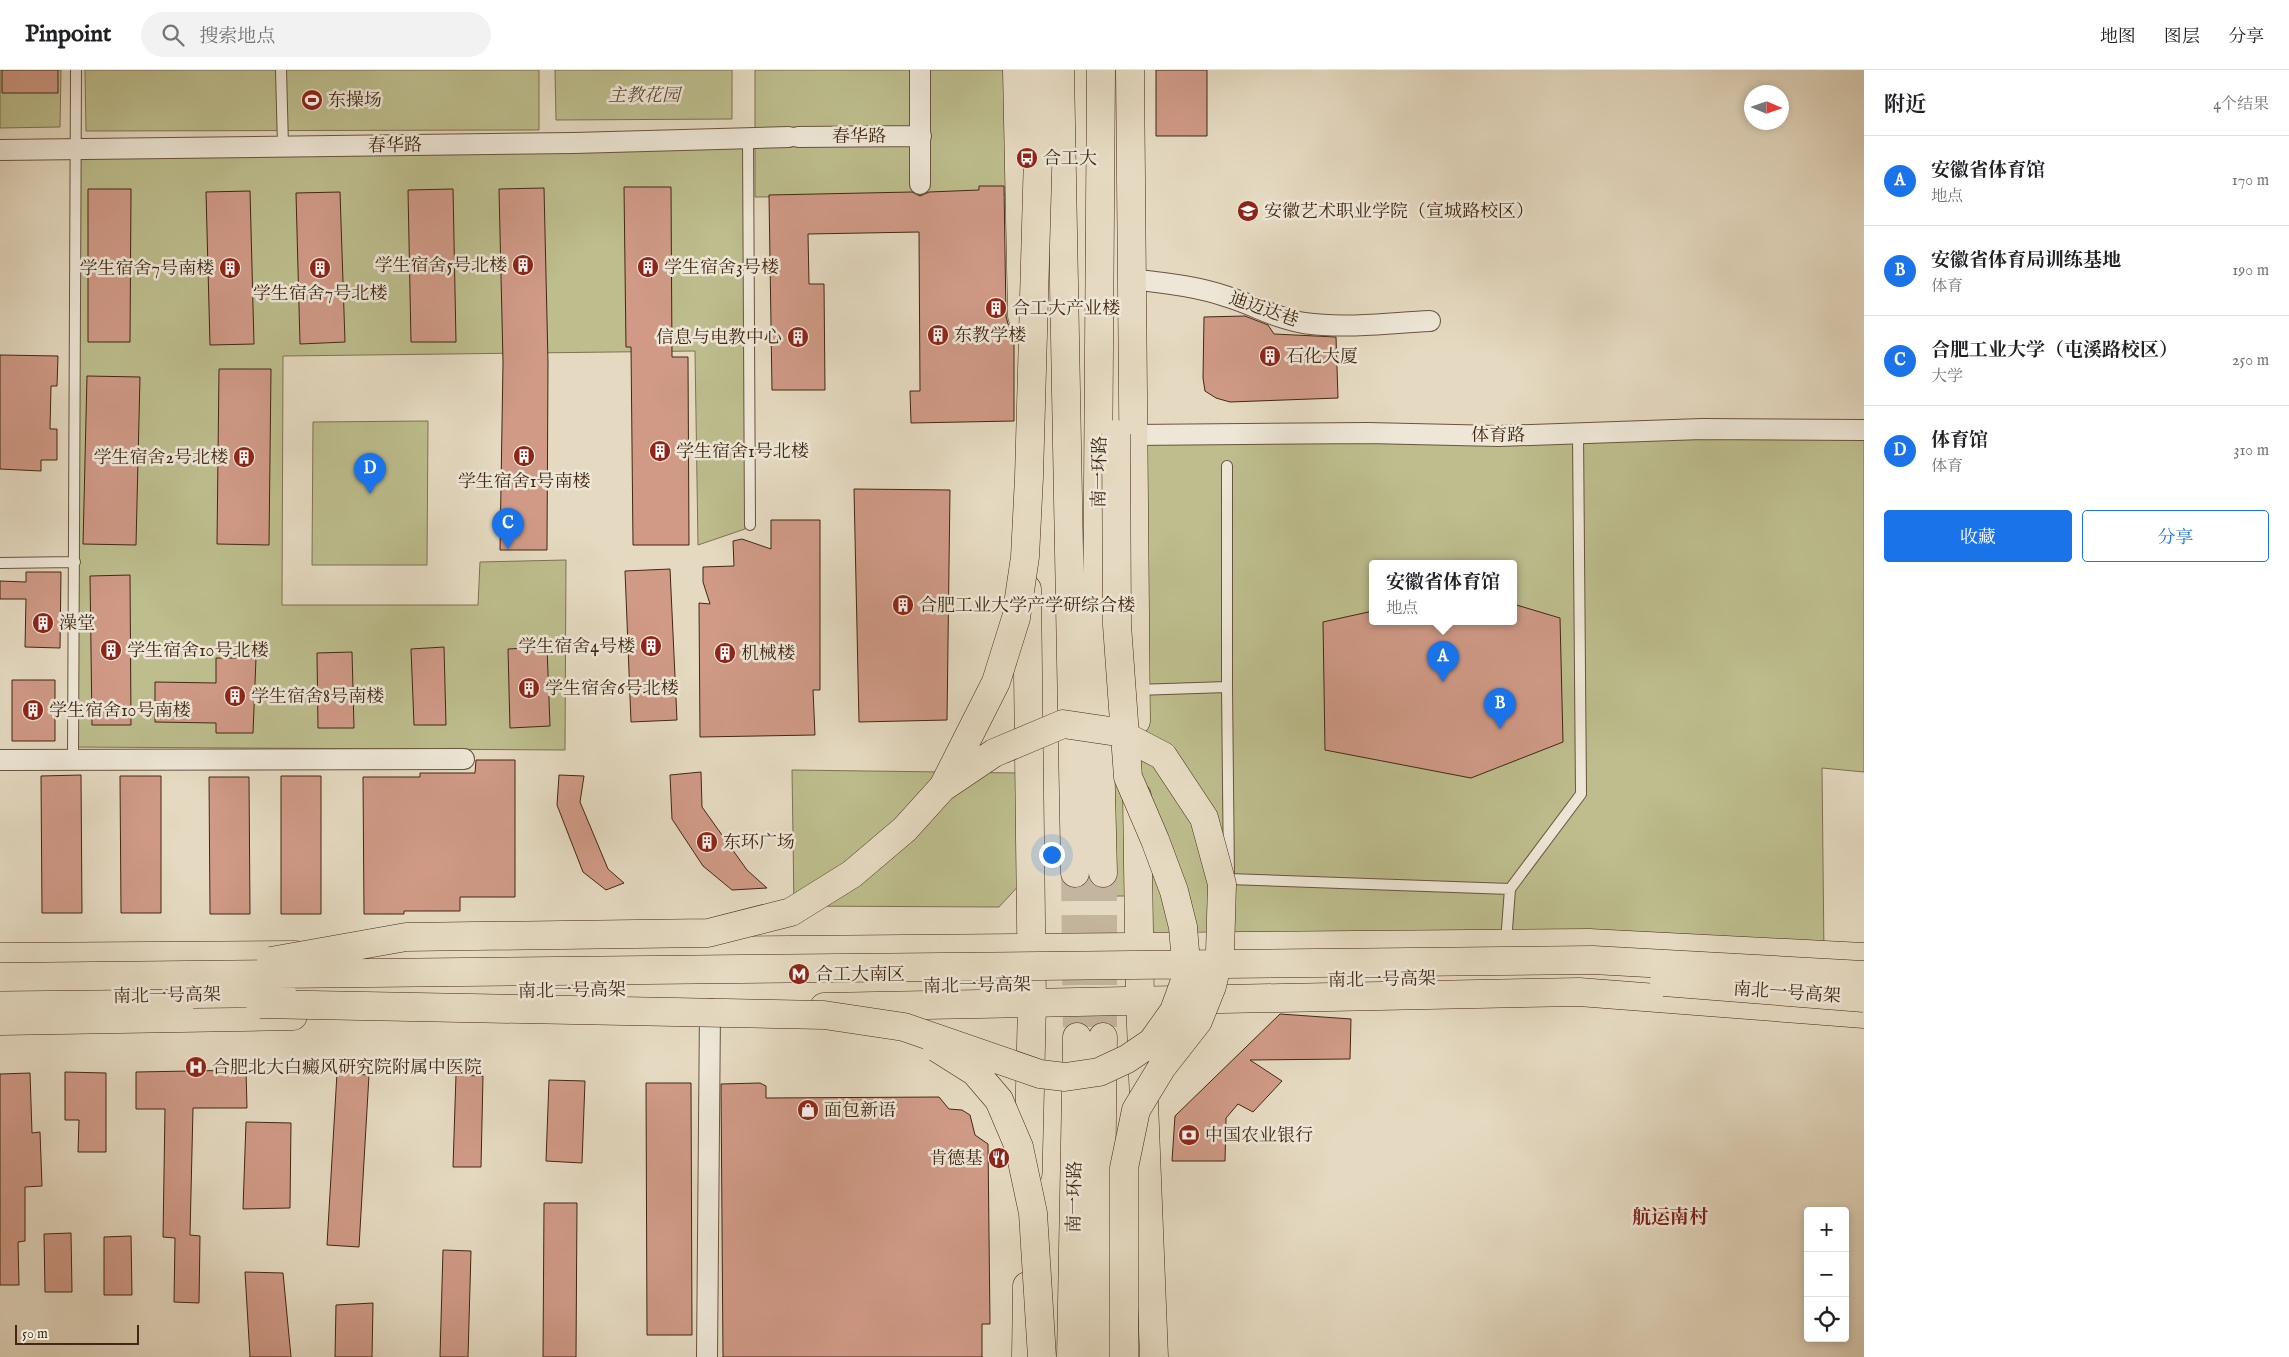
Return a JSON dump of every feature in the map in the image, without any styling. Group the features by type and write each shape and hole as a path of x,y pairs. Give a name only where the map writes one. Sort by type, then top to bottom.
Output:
{"main road":[{"path":"1016,70 1026,476 1032,1003 1026,1357"},
{"path":"942,788 996,682 1016,618 1025,557 1038,155 1035,70"},
{"name":"南一环路","path":"1060,70 1075,873"},
{"name":"南一环路","path":"1101,70 1102,194 1097,629 1102,873"},
{"path":"1124,1357 1124,1168 1136,1110 1162,1067 1198,1021 1212,986 1220,952 1222,884 1204,818 1163,756 1117,732 1063,724 994,753 942,788 904,829 852,874 791,912 708,933 406,937 193,985 205,1003 824,1015 904,1027 1040,1074 1065,1077 1099,1072 1128,1059 1152,1042 1174,1011 1187,976 1184,927 1174,891 1128,777 1117,625 1131,279 1130,70"},
{"path":"1102,194 1116,244 1135,690 1140,1000 1154,1357"},
{"path":"0,957 1589,943 1864,957"},
{"name":"南北一号高架","path":"0,997 193,985 1593,960 1864,976"},
{"name":"南北一号高架","path":"0,977 193,985 1583,976 1864,998"},
{"path":"0,1021 710,1010 1579,992 1864,1014"},
{"path":"904,1027 975,1072 999,1100 1019,1148 1033,1214 1042,1357"},
{"name":"南一环路","path":"1071,1357 1090,1037 1099,1357"}],"street":[{"path":"920,70 920,184"},
{"name":"春华路","path":"0,150 920,136"},
{"name":"迪迈达巷","path":"1131,279 1195,286 1230,297 1275,316 1302,323 1324,325 1430,322"},
{"name":"体育路","path":"1124,435 1368,432 1499,436 1702,428 1864,430"},
{"path":"0,760 464,759"},
{"path":"707,1357 710,1010"}],"lane":[{"path":"73,760 76,70"},
{"path":"281,70 284,146"},
{"path":"748,138 750,525"},
{"path":"1506,944 1510,888 1581,794 1578,433"},
{"path":"1228,466 1227,687 1229,879 1510,888"},
{"path":"0,563 75,562"},
{"path":"1135,690 1227,687"}],"green space":[{"path":"0,70 61,70 60,127 0,128"},
{"name":"东操场","path":"85,70 539,70 539,130 86,131"},
{"name":"主教花园","path":"555,70 732,70 732,119 556,120"},
{"path":"755,70 1014,70 1015,195 755,197"},
{"path":"748,138 745,529 698,545 695,351 283,356 282,605 478,605 480,562 566,560 565,750 73,747 76,149"},
{"path":"428,421 427,565 312,565 313,422"},
{"path":"1864,430 1864,772 1822,768 1824,955 1140,946 1138,896 1114,896 1107,439"},
{"path":"792,770 1019,773 1023,881 999,907 794,906"}],"building":[{"path":"2,70 58,70 58,93 2,93"},
{"path":"1156,70 1207,70 1207,136 1156,136"},
{"path":"979,186 1004,186 1006,316 1008,324 1014,329 1014,421 911,423 910,391 920,391 919,232 808,234 809,284 824,284 825,390 772,390 769,195 912,192 920,196 929,192 979,190"},
{"path":"624,187 671,187 672,357 688,357 689,545 633,545 631,347 626,347"},
{"path":"544,188 548,363 547,550 500,550 503,362 499,189"},
{"path":"88,189 131,189 130,342 88,342"},
{"path":"453,189 456,342 411,342 408,190"},
{"name":"学生宿舍7号南楼","path":"250,191 254,344 210,345 206,192"},
{"name":"学生宿舍7号北楼","path":"340,192 345,342 300,344 296,193"},
{"name":"石化大厦","path":"1245,316 1268,325 1274,334 1336,337 1338,398 1230,402 1216,398 1205,391 1203,378 1204,317"},
{"path":"0,355 58,356 57,386 51,386 50,429 57,429 57,460 41,460 41,471 0,469"},
{"name":"学生宿舍2号北楼","path":"219,369 271,369 269,545 217,544"},
{"path":"87,376 140,377 136,545 83,544"},
{"name":"合肥工业大学产学研综合楼","path":"854,489 950,490 947,720 859,722"},
{"path":"771,520 820,520 820,690 813,690 815,735 700,737 699,603 710,604 703,582 703,567 734,566 733,541 742,539 771,549"},
{"name":"学生宿舍4号楼","path":"670,569 677,720 631,722 625,571"},
{"name":"澡堂","path":"26,572 61,572 60,648 25,647 26,599 0,599 0,581 26,582"},
{"name":"学生宿舍10号北楼","path":"130,575 131,725 92,725 90,576"},
{"path":"1517,605 1560,618 1563,742 1471,778 1325,750 1323,622 1369,612 1369,625 1517,625"},
{"path":"444,647 446,725 414,725 411,649"},
{"name":"学生宿舍6号北楼","path":"547,647 550,726 510,728 508,649"},
{"path":"352,652 354,728 318,728 317,653"},
{"path":"216,658 256,658 253,733 216,733 216,723 155,722 155,682 216,683"},
{"name":"学生宿舍10号南楼","path":"12,680 55,680 55,741 12,741"},
{"path":"476,760 515,760 515,897 460,897 460,911 404,911 404,914 364,914 363,777 420,777 420,773 475,773"},
{"name":"东环广场","path":"701,772 702,807 747,870 767,888 732,890 703,866 672,819 670,775"},
{"path":"81,775 82,913 42,913 41,776"},
{"path":"559,775 584,776 580,802 608,869 624,883 606,890 583,872 557,805"},
{"path":"120,776 161,776 161,913 121,913"},
{"path":"281,776 321,776 321,914 281,914"},
{"path":"209,777 249,777 250,914 210,914"},
{"path":"1280,1014 1351,1019 1350,1059 1250,1060 1282,1081 1253,1112 1238,1104 1226,1118 1225,1161 1172,1161 1175,1116"},
{"path":"246,1070 247,1108 193,1108 190,1235 200,1236 199,1303 174,1302 175,1238 163,1237 165,1109 136,1109 136,1072"},
{"path":"65,1072 106,1073 106,1152 78,1152 79,1120 65,1120"},
{"path":"30,1073 32,1133 40,1132 42,1186 25,1187 25,1241 18,1242 19,1285 0,1285 0,1074"},
{"path":"337,1073 369,1075 359,1247 327,1245"},
{"path":"456,1075 483,1076 481,1167 453,1167"},
{"path":"549,1080 585,1081 582,1163 546,1161"},
{"path":"646,1083 691,1083 692,1335 647,1335"},
{"path":"760,1083 766,1086 766,1098 939,1097 949,1109 962,1110 970,1115 975,1135 988,1144 990,1324 982,1324 982,1357 723,1357 721,1084"},
{"path":"246,1122 291,1123 290,1208 243,1209"},
{"path":"544,1203 577,1203 576,1357 543,1357"},
{"path":"71,1233 72,1292 45,1292 44,1234"},
{"path":"131,1236 132,1295 104,1295 104,1237"},
{"path":"443,1250 471,1251 468,1357 440,1357"},
{"path":"245,1272 283,1273 291,1357 250,1357"},
{"path":"373,1303 372,1357 335,1357 336,1305"}],"tunnel":[{"path":"1075,873 1077,1037"},
{"path":"1103,873 1103,1037"}],"place":[{"name":"东操场","path":"312,100"},
{"name":"合工大","path":"1027,158"},
{"name":"安徽艺术职业学院（宣城路校区）","path":"1248,211"},
{"name":"学生宿舍5号北楼","path":"523,265"},
{"name":"学生宿舍3号楼","path":"648,267"},
{"name":"学生宿舍7号南楼","path":"230,268"},
{"name":"学生宿舍7号北楼","path":"320,268"},
{"name":"合工大产业楼","path":"996,308"},
{"name":"东教学楼","path":"938,335"},
{"name":"信息与电教中心","path":"798,337"},
{"name":"石化大厦","path":"1270,356"},
{"name":"学生宿舍1号北楼","path":"660,451"},
{"name":"学生宿舍1号南楼","path":"524,456"},
{"name":"学生宿舍2号北楼","path":"244,457"},
{"name":"体育馆","path":"370,494"},
{"name":"合肥工业大学（屯溪路校区）","path":"508,549"},
{"name":"合肥工业大学产学研综合楼","path":"903,605"},
{"name":"澡堂","path":"43,623"},
{"name":"学生宿舍4号楼","path":"651,646"},
{"name":"学生宿舍10号北楼","path":"111,650"},
{"name":"机械楼","path":"725,653"},
{"name":"安徽省体育馆","path":"1443,682"},
{"name":"学生宿舍6号北楼","path":"529,688"},
{"name":"学生宿舍8号南楼","path":"235,696"},
{"name":"学生宿舍10号南楼","path":"33,710"},
{"name":"安徽省体育局训练基地","path":"1500,729"},
{"name":"东环广场","path":"707,842"},
{"name":"合工大南区","path":"799,974"},
{"name":"合肥北大白癜风研究院附属中医院","path":"196,1067"},
{"name":"面包新语","path":"808,1110"},
{"name":"中国农业银行","path":"1189,1135"},
{"name":"肯德基","path":"999,1158"}],"district":[{"name":"航运南村","path":"1670,1216"}]}
